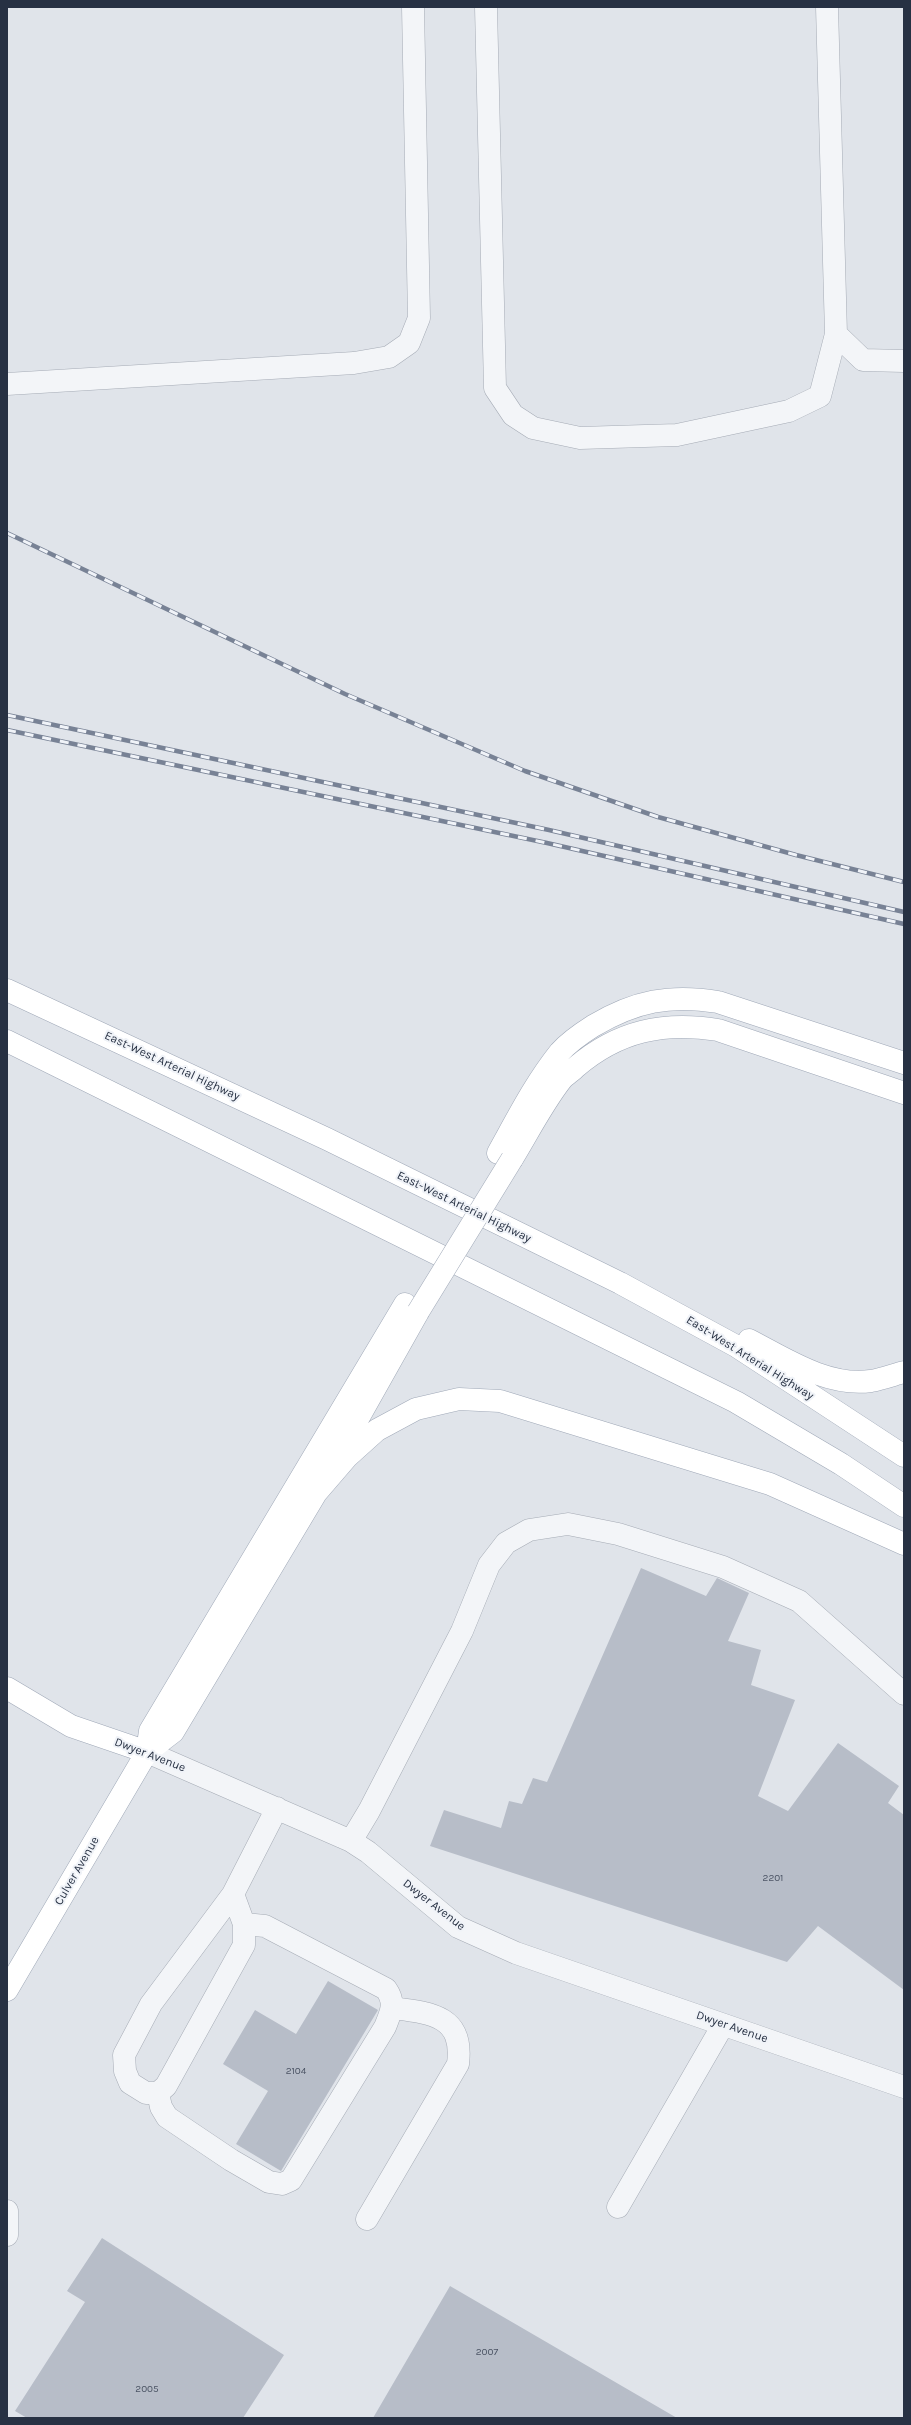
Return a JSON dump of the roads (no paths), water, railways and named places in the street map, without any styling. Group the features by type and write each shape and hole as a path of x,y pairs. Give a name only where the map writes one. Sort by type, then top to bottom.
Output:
{"main road":[{"name":"East-West Arterial Highway","path":"7,990 319,1136 666,1307 736,1346 904,1456"},
{"path":"505,1156 544,1074 561,1051 583,1032 618,1011 654,1001 696,999 718,1002 904,1063"},
{"path":"147,1752 150,1731 505,1156 563,1079 587,1057 618,1038 654,1028 696,1026 718,1030 904,1093"},
{"path":"7,1041 736,1402 841,1464 904,1506"},
{"path":"666,1307 735,1333 816,1374 843,1380 870,1381 904,1372"},
{"path":"147,1752 173,1732 316,1493 411,1308"},
{"path":"316,1493 347,1457 377,1430 416,1409 459,1398 500,1401 770,1484 904,1544"},
{"name":"Dwyer Avenue","path":"7,1688 71,1726 147,1752"},
{"name":"Culver Avenue","path":"7,1990 147,1752"}],"street":[{"path":"7,384 354,363 389,358 409,343 419,318 413,7"},
{"path":"486,7 495,388 513,415 533,428 580,438 677,435 789,411 820,396 836,334 827,7"},
{"path":"836,334 863,360 904,361"},
{"path":"351,1841 370,1811 462,1631 489,1565 506,1543 529,1530 568,1524 618,1534 723,1567 799,1601 904,1694"},
{"name":"Dwyer Avenue","path":"147,1752 351,1841 368,1852 458,1927 516,1953 904,2087"},
{"path":"233,1894 244,1924 244,1945 166,2086 158,2093 146,2093 130,2083 125,2071 124,2055 151,2004 233,1894 277,1808"},
{"path":"158,2093 161,2107 167,2117 231,2160 269,2182 282,2184 291,2180 385,2027 393,2008 392,1996 386,1989 265,1926 244,1924"},
{"path":"367,2219 458,2064 459,2039 454,2028 432,2015 393,2008"},
{"path":"618,2207 723,2025"},
{"path":"7,2211 7,2235"}],"railway":[{"path":"7,533 345,694 525,771 658,817 796,855 904,882"},
{"path":"7,715 549,830 904,912"},
{"path":"7,730 547,843 904,924"}]}
